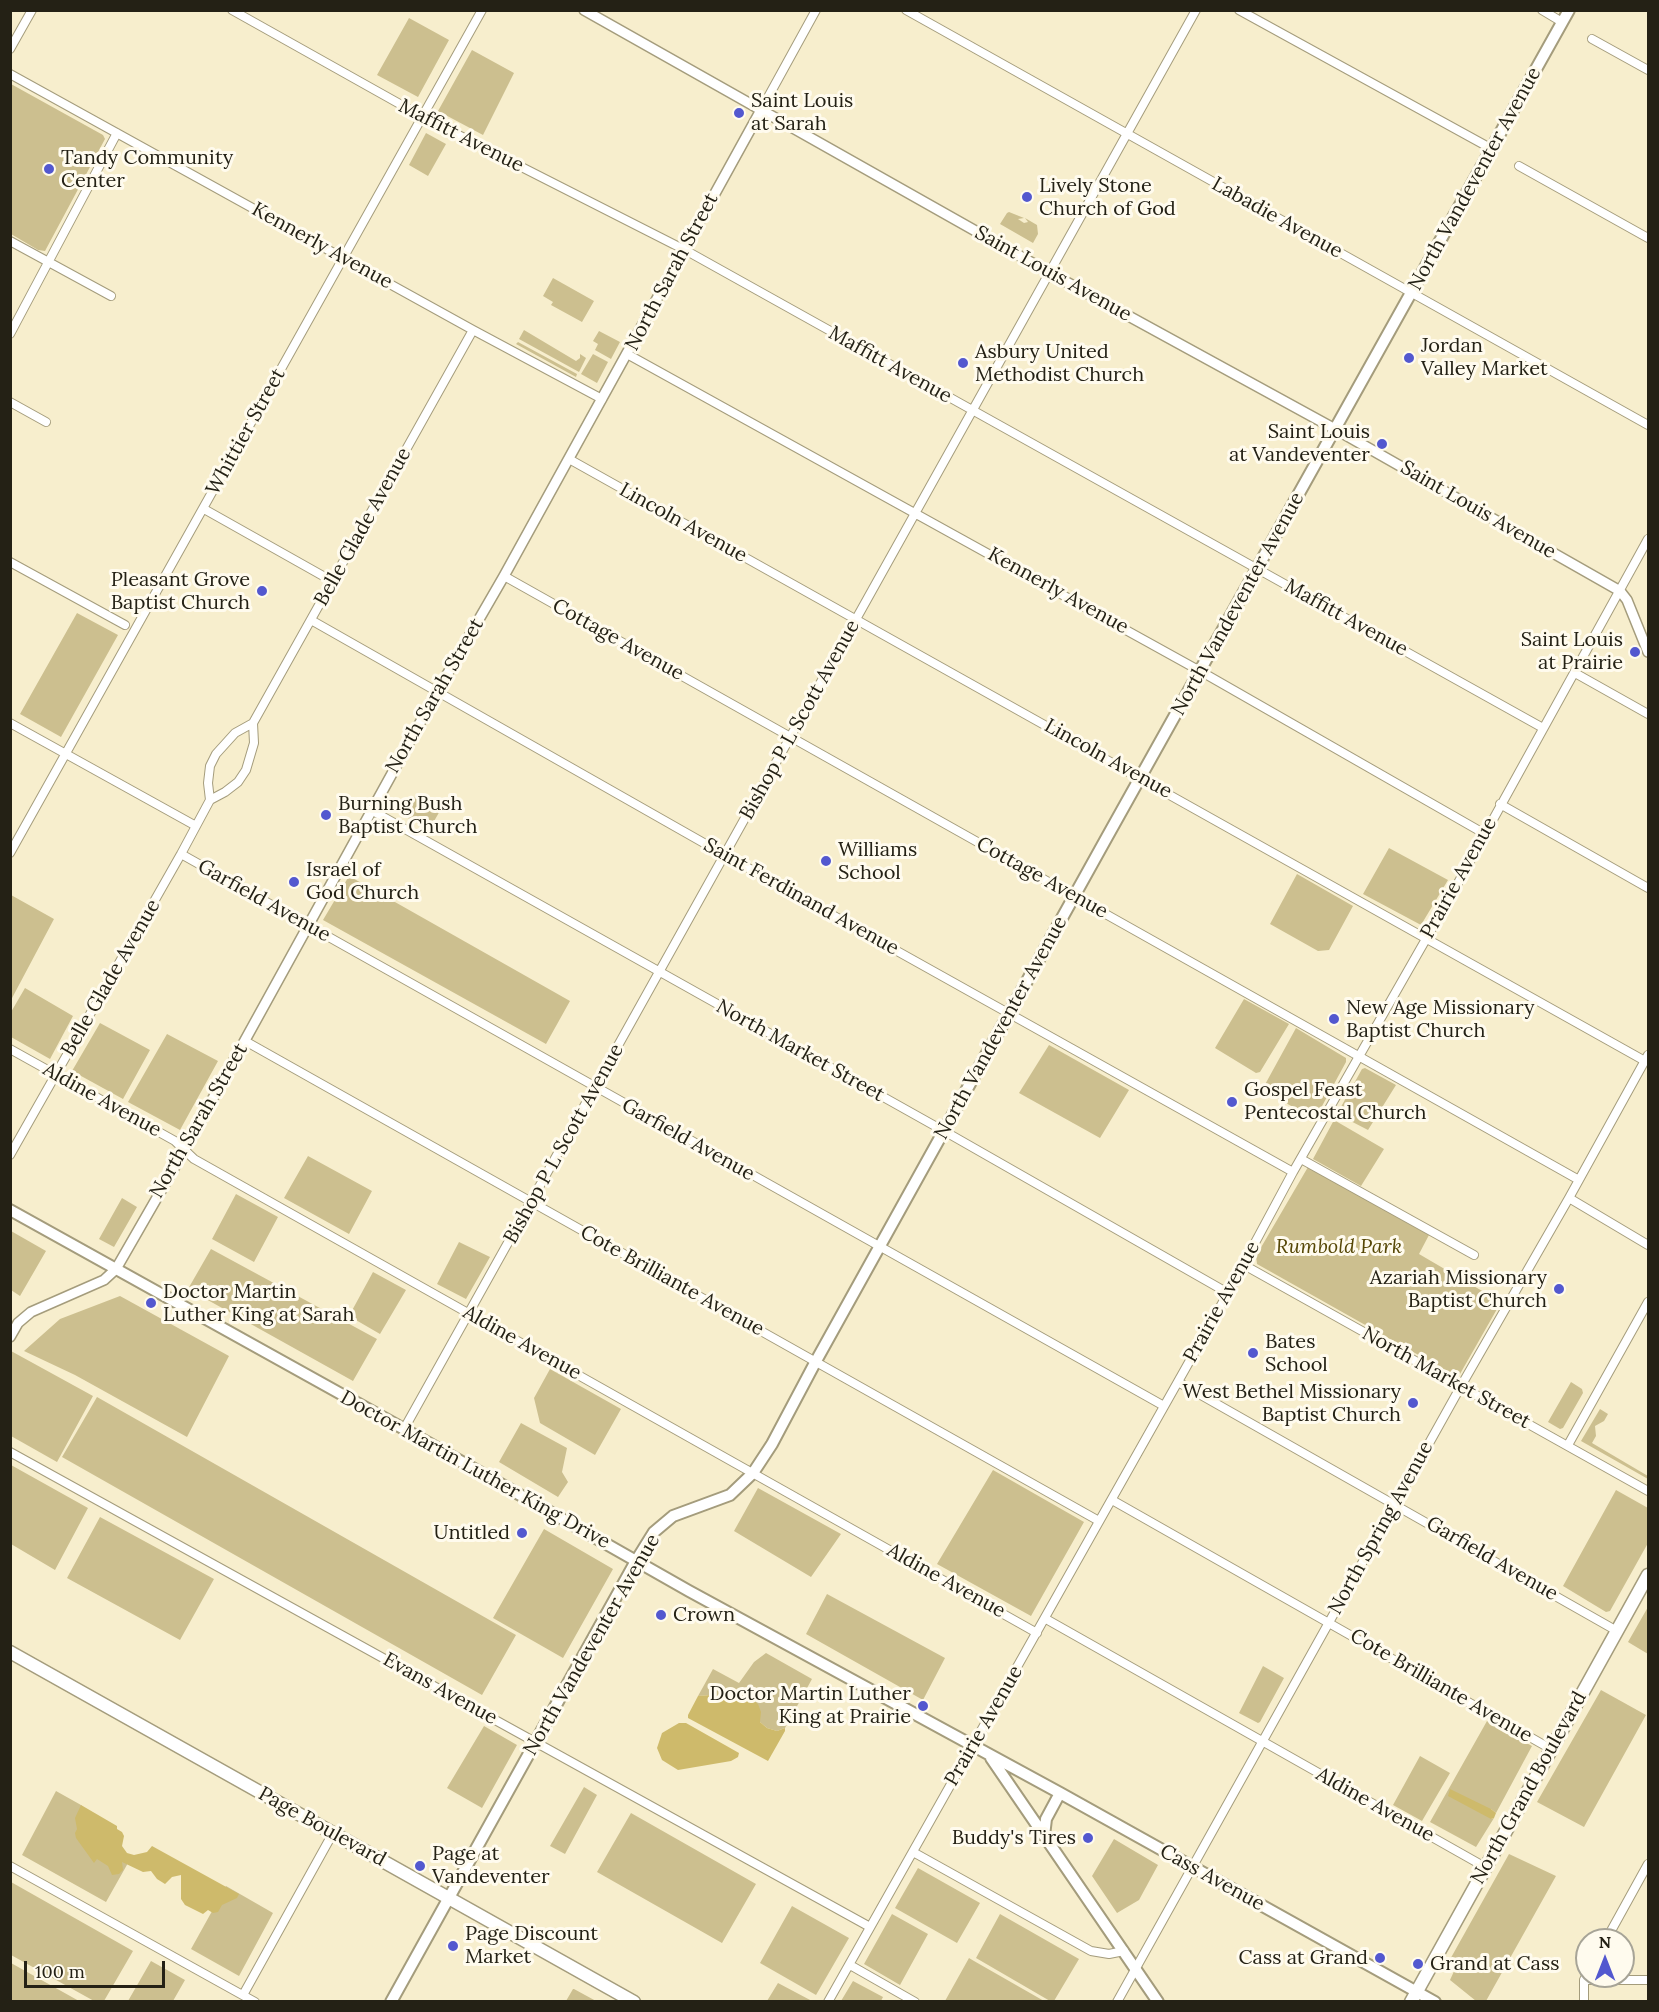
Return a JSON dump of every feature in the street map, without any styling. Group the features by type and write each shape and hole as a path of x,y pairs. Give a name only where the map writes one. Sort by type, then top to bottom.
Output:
{"main road":[{"name":"North Vandeventer Avenue","path":"391,2001 636,1561 661,1525 673,1516 730,1495 753,1473 772,1444 879,1247 1569,10"},
{"name":"Doctor Martin Luther King Drive","path":"10,1210 636,1561 989,1755"},
{"name":"North Grand Boulevard","path":"1413,1996 1648,1575"},
{"name":"Page Boulevard","path":"10,1652 634,2001"},
{"name":"Cass Avenue","path":"989,1755 1193,1867 1413,1996 1435,2001"},
{"path":"989,1755 1158,2001"},
{"path":"1044,1836 1046,1819 1060,1793"}],"street":[{"path":"10,49 32,10"},
{"name":"Maffitt Avenue","path":"232,10 423,117 685,250 1543,728"},
{"name":"Whittier Street","path":"10,853 482,10"},
{"name":"Saint Louis Avenue","path":"584,10 1050,273 1335,429 1620,591"},
{"name":"North Sarah Street","path":"10,1337 18,1323 31,1312 104,1280 116,1269 504,576 816,10"},
{"name":"Labadie Avenue","path":"906,10 1648,425"},
{"name":"Bishop P L Scott Avenue","path":"404,1429 1196,10"},
{"path":"1239,10 1492,148"},
{"path":"1542,10 1562,22"},
{"path":"1592,39 1648,70"},
{"name":"Kennerly Avenue","path":"10,74 602,399"},
{"path":"10,334 117,133"},
{"path":"1519,166 1648,238"},
{"path":"10,241 111,296"},
{"name":"Belle Glade Avenue","path":"10,1155 210,800 210,766 216,754 235,733 253,723 473,330"},
{"name":"Kennerly Avenue","path":"627,354 916,512 1485,834"},
{"path":"10,402 46,422"},
{"name":"Lincoln Avenue","path":"569,459 1426,938 1647,1058"},
{"path":"204,509 332,581"},
{"name":"Prairie Avenue","path":"828,2001 1046,1619 1244,1265 1293,1172 1485,834 1648,539"},
{"path":"10,562 125,625"},
{"name":"Cottage Avenue","path":"504,576 1579,1180"},
{"path":"1620,591 1627,600 1648,652"},
{"name":"Saint Ferdinand Avenue","path":"311,620 725,855 1293,1172"},
{"path":"1575,673 1648,714"},
{"path":"10,723 196,826"},
{"name":"Belle Glade Avenue","path":"210,800 238,782 246,770 254,743 253,723"},
{"path":"1500,804 1648,888"},
{"name":"North Market Street","path":"371,810 1228,1293"},
{"name":"Garfield Avenue","path":"181,855 1164,1406"},
{"name":"Cote Brilliante Avenue","path":"245,1041 1099,1521"},
{"name":"Aldine Avenue","path":"10,1049 175,1141 194,1159 1037,1633"},
{"name":"North Spring Avenue","path":"1117,2001 1394,1504 1647,1058"},
{"path":"1301,1159 1474,1255"},
{"path":"1569,1198 1648,1245"},
{"name":"North Market Street","path":"1244,1265 1648,1491"},
{"path":"1568,1445 1648,1302"},
{"name":"Garfield Avenue","path":"1178,1382 1617,1631"},
{"name":"Evans Avenue","path":"10,1452 870,1927"},
{"name":"Cote Brilliante Avenue","path":"1112,1500 1551,1749"},
{"name":"Aldine Avenue","path":"1046,1619 1485,1867"},
{"path":"243,1995 333,1833"},
{"path":"913,1852 1091,1951 1109,1954 1124,1951"},
{"path":"1613,1928 1648,1864"},
{"path":"10,1866 255,2001"},
{"path":"850,1965 915,2001"}],"green space":[{"path":"409,18 449,40 418,97 377,75"},
{"path":"472,50 514,73 483,135 438,111"},
{"path":"11,84 103,135 105,139 45,251 38,250 11,234"},
{"path":"426,133 446,144 428,176 409,165"},
{"path":"1009,212 1024,218 1018,219 1024,223 1028,222 1025,218 1037,225 1038,234 1033,243 1000,224"},
{"path":"553,278 594,301 582,322 551,305 553,302 543,296"},
{"path":"524,330 576,361 580,358 580,354 586,358 579,372 519,339"},
{"path":"599,331 620,342 611,359 595,350 598,344 593,341"},
{"path":"518,342 577,374 576,377 516,344"},
{"path":"593,354 608,362 597,383 581,374"},
{"path":"77,613 118,635 61,737 20,714"},
{"path":"416,795 441,809 429,830 408,818 413,809 409,807"},
{"path":"1389,848 1448,880 1421,925 1363,894"},
{"path":"1297,874 1353,906 1329,950 1318,951 1270,924"},
{"path":"349,876 570,1001 546,1044 323,920"},
{"path":"11,895 54,919 11,1000"},
{"path":"25,988 73,1016 50,1059 11,1037 11,1012"},
{"path":"1244,999 1289,1024 1260,1072 1256,1073 1215,1048"},
{"path":"100,1023 150,1050 123,1099 72,1071"},
{"path":"1296,1028 1346,1058 1346,1062 1315,1119 1262,1090"},
{"path":"167,1034 218,1061 180,1130 128,1102"},
{"path":"1049,1045 1129,1090 1100,1138 1019,1093"},
{"path":"1365,1068 1396,1085 1368,1130 1337,1114 1362,1069"},
{"path":"1334,1120 1384,1149 1361,1186 1313,1159"},
{"path":"308,1156 372,1191 349,1234 284,1198"},
{"name":"Rumbold Park","path":"1308,1167 1429,1235 1419,1254 1501,1302 1460,1374 1454,1375 1257,1264 1256,1256"},
{"path":"236,1194 278,1217 254,1262 212,1239"},
{"path":"122,1198 137,1207 114,1247 99,1239"},
{"path":"11,1231 46,1251 20,1296 11,1290"},
{"path":"459,1242 490,1257 466,1299 437,1284"},
{"path":"211,1249 377,1339 353,1381 188,1289"},
{"path":"373,1272 406,1290 380,1334 349,1316"},
{"path":"120,1296 229,1356 187,1437 75,1375 24,1351 60,1319"},
{"path":"11,1351 93,1396 57,1462 11,1436"},
{"path":"550,1369 621,1409 595,1455 540,1423 534,1398"},
{"path":"1571,1382 1582,1389 1583,1393 1563,1428 1560,1429 1548,1422"},
{"path":"97,1397 516,1635 482,1695 62,1457"},
{"path":"1600,1409 1608,1414 1604,1421 1595,1426 1596,1436 1592,1443 1648,1476 1648,1479 1581,1441"},
{"path":"521,1423 567,1448 562,1472 568,1482 558,1497 499,1462"},
{"path":"11,1465 88,1508 55,1570 11,1544"},
{"path":"993,1470 1084,1522 1031,1616 937,1564"},
{"path":"758,1488 841,1534 811,1577 734,1531"},
{"path":"1616,1490 1648,1508 1648,1543 1610,1611 1606,1612 1563,1586"},
{"path":"100,1517 214,1579 180,1640 67,1578"},
{"path":"544,1529 613,1569 563,1658 493,1618"},
{"path":"827,1594 945,1658 923,1700 806,1634"},
{"path":"1648,1607 1648,1654 1628,1642"},
{"path":"766,1653 812,1679 785,1728 777,1731 767,1728 760,1722 749,1700 727,1700 711,1695 698,1696 713,1669 739,1683 754,1662"},
{"path":"1263,1666 1284,1678 1258,1723 1239,1713"},
{"path":"1601,1690 1646,1715 1584,1827 1537,1802"},
{"path":"1487,1721 1532,1746 1496,1813 1491,1809 1491,1819 1494,1818 1476,1847 1430,1822"},
{"path":"484,1726 517,1745 482,1808 447,1788"},
{"path":"1420,1756 1450,1773 1422,1821 1393,1805"},
{"path":"584,1787 597,1795 565,1854 550,1846"},
{"path":"56,1791 81,1805 128,1863 106,1902 22,1855"},
{"path":"631,1813 756,1884 722,1943 597,1872"},
{"path":"1114,1839 1158,1865 1139,1900 1117,1913 1092,1876"},
{"path":"1509,1854 1556,1876 1486,2001 1476,2001 1450,1980 1456,1967 1448,1963"},
{"path":"918,1868 980,1903 957,1943 895,1908"},
{"path":"11,1882 133,1951 104,2001 94,2001 11,1955"},
{"path":"226,1886 273,1913 239,1976 191,1949"},
{"path":"792,1906 849,1938 816,1995 760,1963"},
{"path":"892,1914 928,1934 900,1985 864,1964"},
{"path":"1000,1914 1079,1959 1054,2001 1050,2001 976,1958"},
{"path":"969,1958 974,1961 1044,2001 945,2001"},
{"path":"151,1961 185,1980 173,2001 128,2001"},
{"path":"11,1963 79,2001 11,2001"},
{"path":"853,1981 883,1997 881,2001 841,2001"},
{"path":"778,1983 812,2001 767,2001"},
{"path":"574,1989 596,2001 566,2001"}],"shaded area":[{"path":"711,1695 727,1700 754,1701 761,1712 760,1722 767,1728 777,1731 785,1728 768,1761 688,1718 698,1696"},
{"path":"679,1723 686,1723 739,1753 738,1757 731,1761 678,1770 662,1760 657,1748 662,1733"},
{"path":"1450,1789 1491,1809 1496,1813 1494,1818 1491,1819 1448,1796"},
{"path":"81,1805 117,1826 124,1836 122,1846 127,1853 134,1855 147,1852 152,1846 239,1894 237,1898 222,1905 218,1912 213,1913 208,1910 203,1914 185,1905 181,1899 181,1875 172,1877 165,1884 151,1871 143,1872 122,1862 123,1870 119,1874 112,1875 108,1866 97,1859 94,1863 76,1838 75,1818"}],"place":[{"name":"Saint Louis at Sarah","path":"739,113"},
{"name":"Tandy Community Center","path":"49,169"},
{"name":"Lively Stone Church of God","path":"1027,197"},
{"name":"Jordan Valley Market","path":"1409,358"},
{"name":"Asbury United Methodist Church","path":"963,363"},
{"name":"Saint Louis at Vandeventer","path":"1382,444"},
{"name":"Pleasant Grove Baptist Church","path":"262,591"},
{"name":"Saint Louis at Prairie","path":"1635,652"},
{"name":"Burning Bush Baptist Church","path":"326,815"},
{"name":"Williams School","path":"826,861"},
{"name":"Israel of God Church","path":"294,882"},
{"name":"New Age Missionary Baptist Church","path":"1334,1019"},
{"name":"Gospel Feast Pentecostal Church","path":"1232,1102"},
{"name":"Azariah Missionary Baptist Church","path":"1559,1289"},
{"name":"Doctor Martin Luther King at Sarah","path":"151,1303"},
{"name":"Bates School","path":"1253,1353"},
{"name":"West Bethel Missionary Baptist Church","path":"1413,1403"},
{"name":"Untitled","path":"522,1533"},
{"name":"Crown","path":"661,1615"},
{"name":"Doctor Martin Luther King at Prairie","path":"923,1706"},
{"name":"Buddy's Tires","path":"1088,1838"},
{"name":"Page at Vandeventer","path":"420,1866"},
{"name":"Page Discount Market","path":"453,1946"},
{"name":"Cass at Grand","path":"1380,1958"},
{"name":"Grand at Cass","path":"1418,1964"}]}
